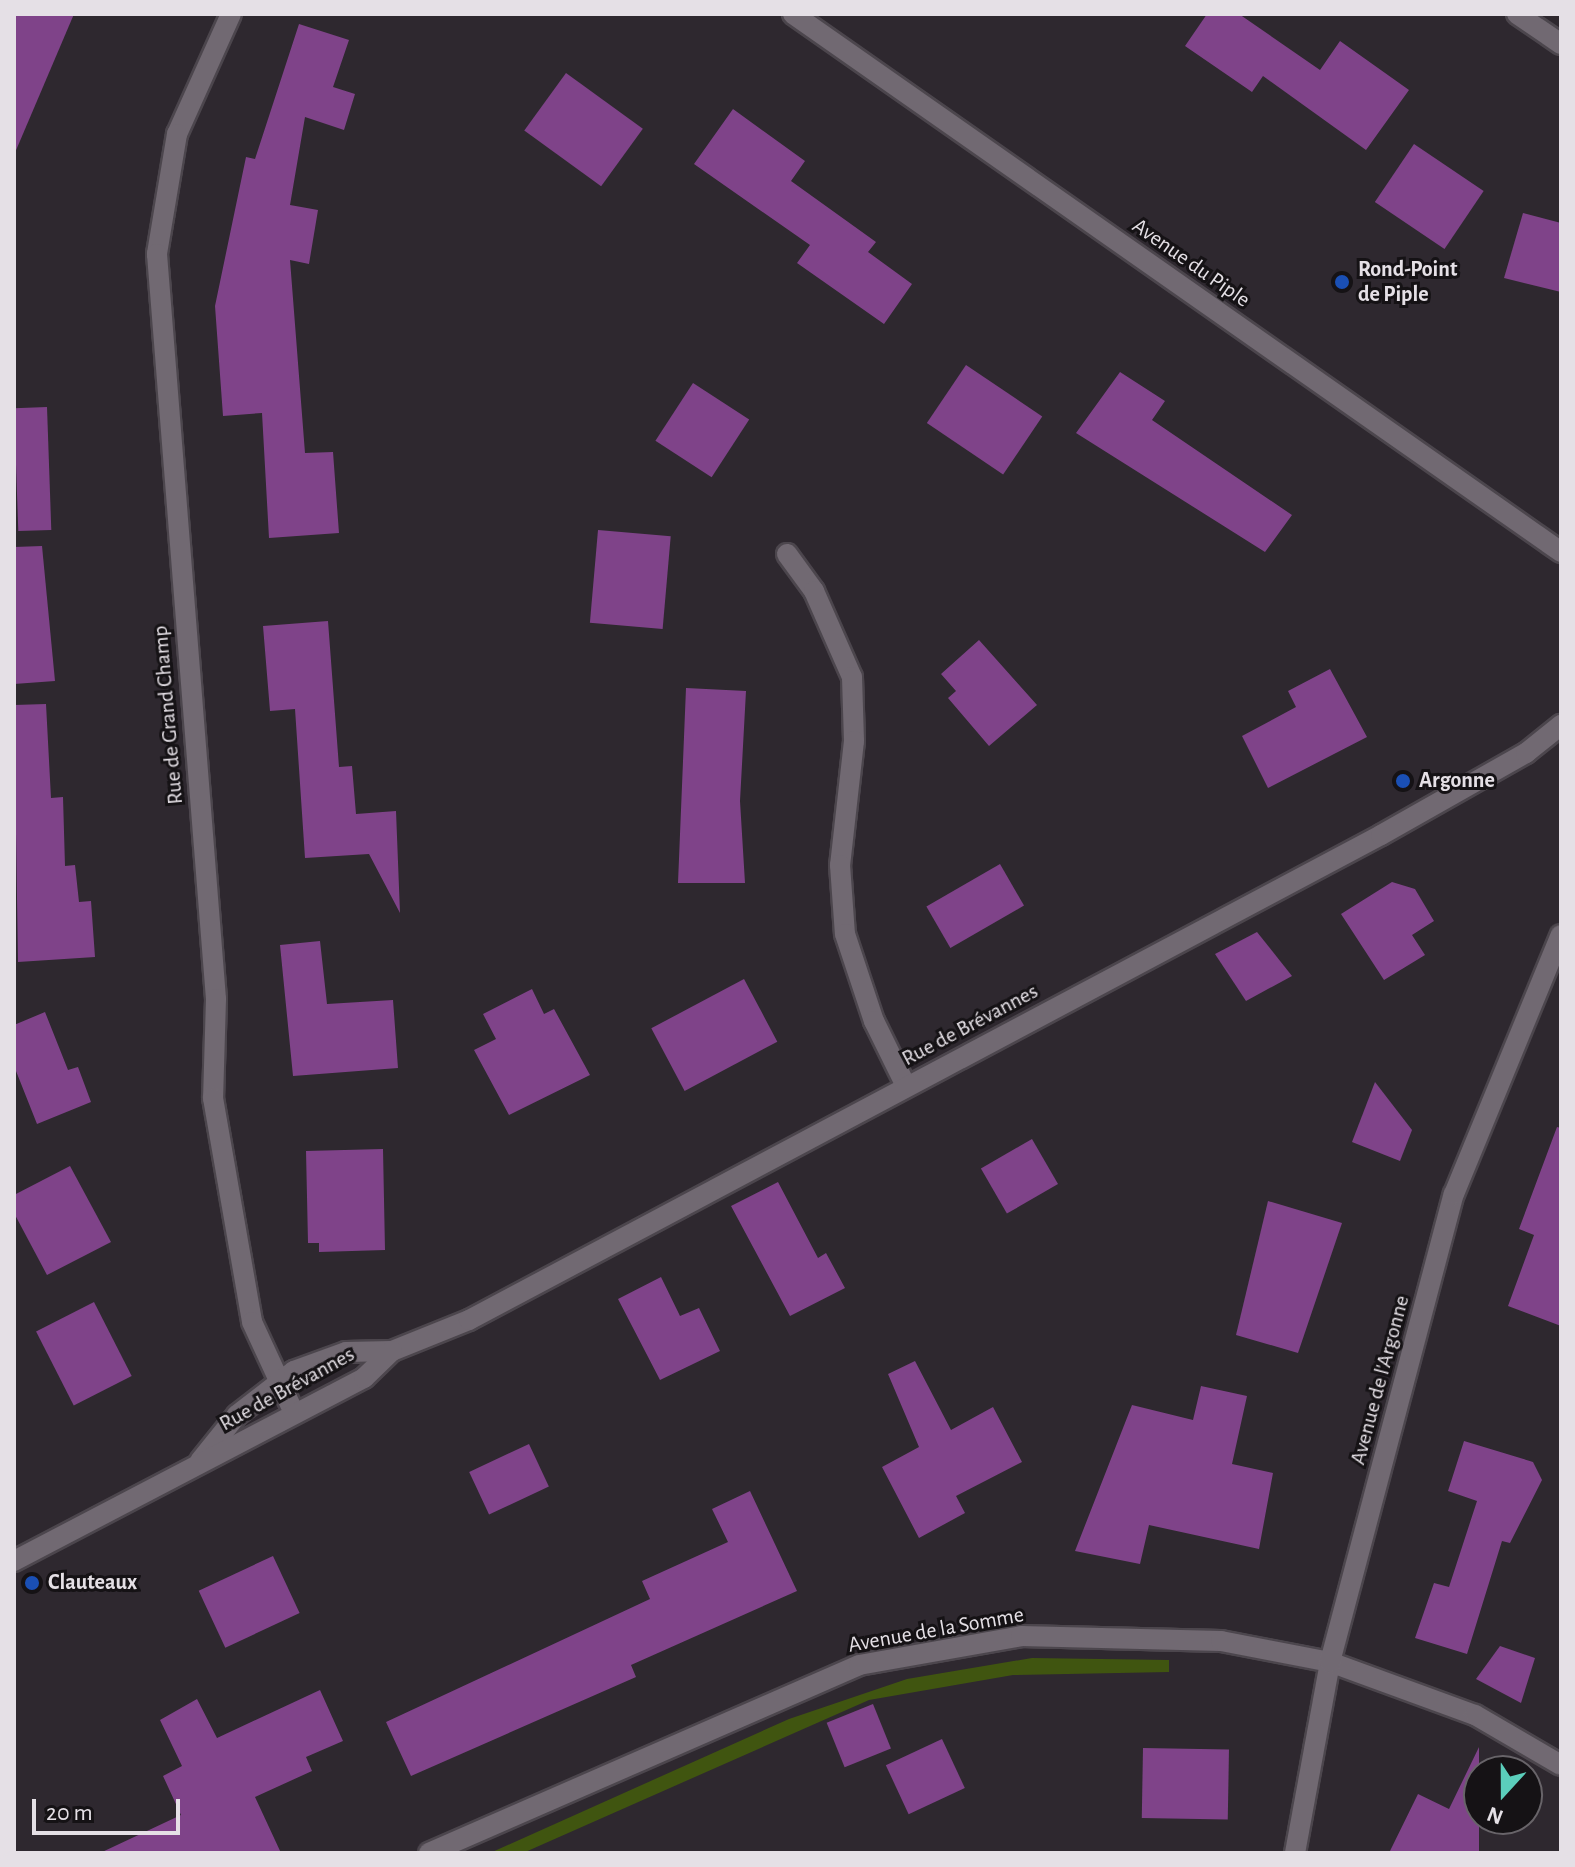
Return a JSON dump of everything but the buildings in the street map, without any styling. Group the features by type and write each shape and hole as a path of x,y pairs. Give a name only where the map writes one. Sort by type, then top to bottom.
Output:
{"street":[{"name":"Rue de Grand Champ","path":"231,14 177,134 157,254 216,999 213,1098 252,1322 278,1385 294,1413"},
{"name":"Avenue du Piple","path":"793,14 1561,552"},
{"path":"1521,15 1561,44"},
{"path":"787,554 814,591 852,677 854,741 840,865 845,934 874,1021 906,1086"},
{"name":"Rue de Brévannes","path":"200,1461 237,1415 294,1371 346,1352 392,1351 469,1320 1433,807 1561,725"},
{"name":"Avenue de l'Argonne","path":"1295,1853 1330,1662 1454,1194 1561,935"},
{"name":"Rue de Brévannes","path":"14,1561 200,1461 243,1445 294,1413 364,1378 392,1351"},
{"name":"Avenue de la Somme","path":"429,1853 859,1665 1021,1636 1221,1641 1330,1662 1475,1715 1561,1765"}],"green space":[{"path":"1032,1658 1169,1660 1169,1672 1013,1675 869,1700 523,1853 490,1853 789,1719 907,1679"}],"place":[{"name":"Rond-Point de Piple","path":"1342,282"},
{"name":"Argonne","path":"1403,781"},
{"name":"Clauteaux","path":"32,1583"}]}
